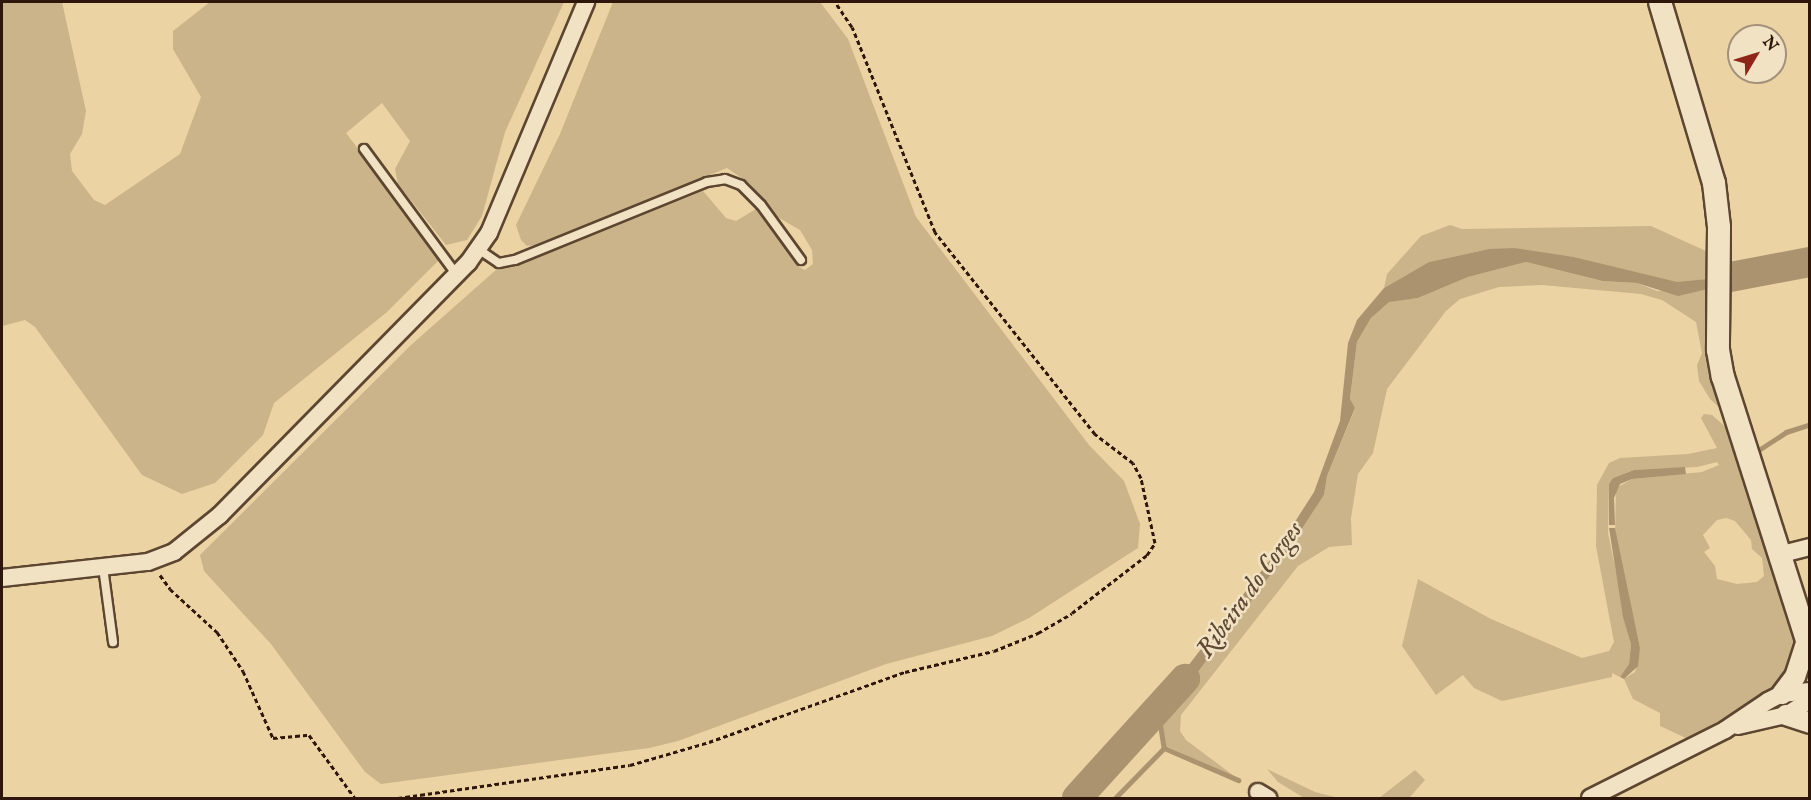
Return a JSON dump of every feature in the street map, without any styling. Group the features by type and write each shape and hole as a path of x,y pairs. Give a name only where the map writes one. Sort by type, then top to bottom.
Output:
{"main road":[{"path":"1660,2 1714,183 1719,227 1718,350 1723,377 1808,645"}],"street":[{"path":"2,578 151,561 174,552 220,515 457,274 478,249 489,233 586,2"},
{"path":"1778,555 1809,547"},
{"path":"1590,798 1725,730 1782,694 1795,677 1808,645"},
{"path":"1782,694 1809,691"},
{"path":"1725,730 1786,715 1809,700"},
{"path":"1786,715 1809,723"}],"lane":[{"path":"364,148 457,274"},
{"path":"478,249 499,263 515,260 707,182 725,179 741,185 761,205 801,261"},
{"path":"103,567 113,642"}],"path":[{"path":"398,798 630,765 709,742 905,672 994,651 1038,633 1072,612 1147,555 1155,543 1141,478 1133,463 1095,434 935,232 852,27 835,2"},
{"path":"151,561 170,589 217,632 243,671 273,738 309,735 355,798"}],"shaded area":[{"path":"2,2 62,2 86,111 82,134 70,154 72,171 94,200 105,205 180,154 201,97 173,49 173,31 210,2 564,2 505,132 482,216 467,240 446,245 398,184 395,169 410,141 382,103 346,133 441,258 387,312 274,403 263,435 215,483 182,494 142,475 35,327 25,320 2,326"},
{"path":"613,2 820,2 848,39 916,217 1089,445 1124,481 1140,524 1138,548 1029,618 992,636 886,664 678,741 649,748 381,784 365,772 271,644 204,571 200,555 411,345 497,269 562,248 703,191 726,218 736,221 756,209 799,267 805,270 813,264 812,250 800,230 774,215 750,184 727,168 535,245 527,246 521,240 516,225 560,134"},
{"path":"1450,225 1462,229 1651,226 1708,252 1708,279 1677,283 1574,257 1489,249 1429,262 1384,288 1387,274 1421,236"},
{"path":"1526,262 1601,281 1637,283 1657,291 1708,289 1712,378 1721,409 1710,399 1699,381 1697,365 1702,353 1696,322 1662,300 1641,294 1542,285 1499,287 1460,299 1446,311 1387,389 1373,453 1358,474 1351,518 1352,545 1329,547 1298,566 1181,715 1180,731 1186,740 1238,779 1166,746 1162,720 1281,561 1324,495 1327,476 1355,409 1350,400 1357,342 1371,318 1389,301 1418,298 1468,277"},
{"path":"1704,414 1712,415 1729,430 1799,641 1784,683 1688,739 1660,726 1660,713 1633,699 1624,679 1635,672 1640,648 1615,538 1616,488 1632,479 1702,472 1719,465 1717,462 1697,467 1634,470 1613,478 1609,484 1608,533 1631,644 1629,664 1620,677 1612,673 1612,677 1502,701 1474,688 1463,675 1436,695 1402,646 1418,579 1491,619 1582,658 1609,651 1614,642 1596,546 1597,485 1609,463 1620,458 1688,454 1717,448 1701,418","holes":["1726,518 1735,521 1751,540 1752,549 1762,558 1764,576 1757,582 1737,584 1717,579 1715,566 1704,552 1710,548 1703,535 1717,520"]},
{"path":"1267,769 1315,792 1339,798 1304,798 1278,782"},
{"path":"1415,770 1425,780 1409,798 1379,798"}],"water":[{"path":"1514,248 1574,257 1677,282 1708,279 1708,289 1678,296 1637,283 1602,281 1526,262 1468,277 1418,298 1389,302 1371,318 1357,342 1350,399 1355,408 1327,476 1324,495 1281,561 1162,720 1157,706 1273,556 1314,492 1340,421 1348,343 1357,320 1384,288 1429,262 1489,249"},
{"path":"1685,467 1686,474 1632,479 1620,484 1614,498 1615,525 1609,525 1609,484 1613,478 1634,470"},
{"path":"1609,528 1615,528 1640,648 1638,666 1624,679 1620,677 1629,664 1631,644 1623,617"}],"waterway":[{"name":"Ribeira do Corges","path":"1725,278 1810,262"},
{"path":"1757,451 1786,432 1810,424"},
{"name":"Ribeira do Corges","path":"1077,798 1185,679"},
{"path":"1158,712 1164,748"},
{"path":"1164,748 1238,780"},
{"path":"1115,798 1164,748"}]}
